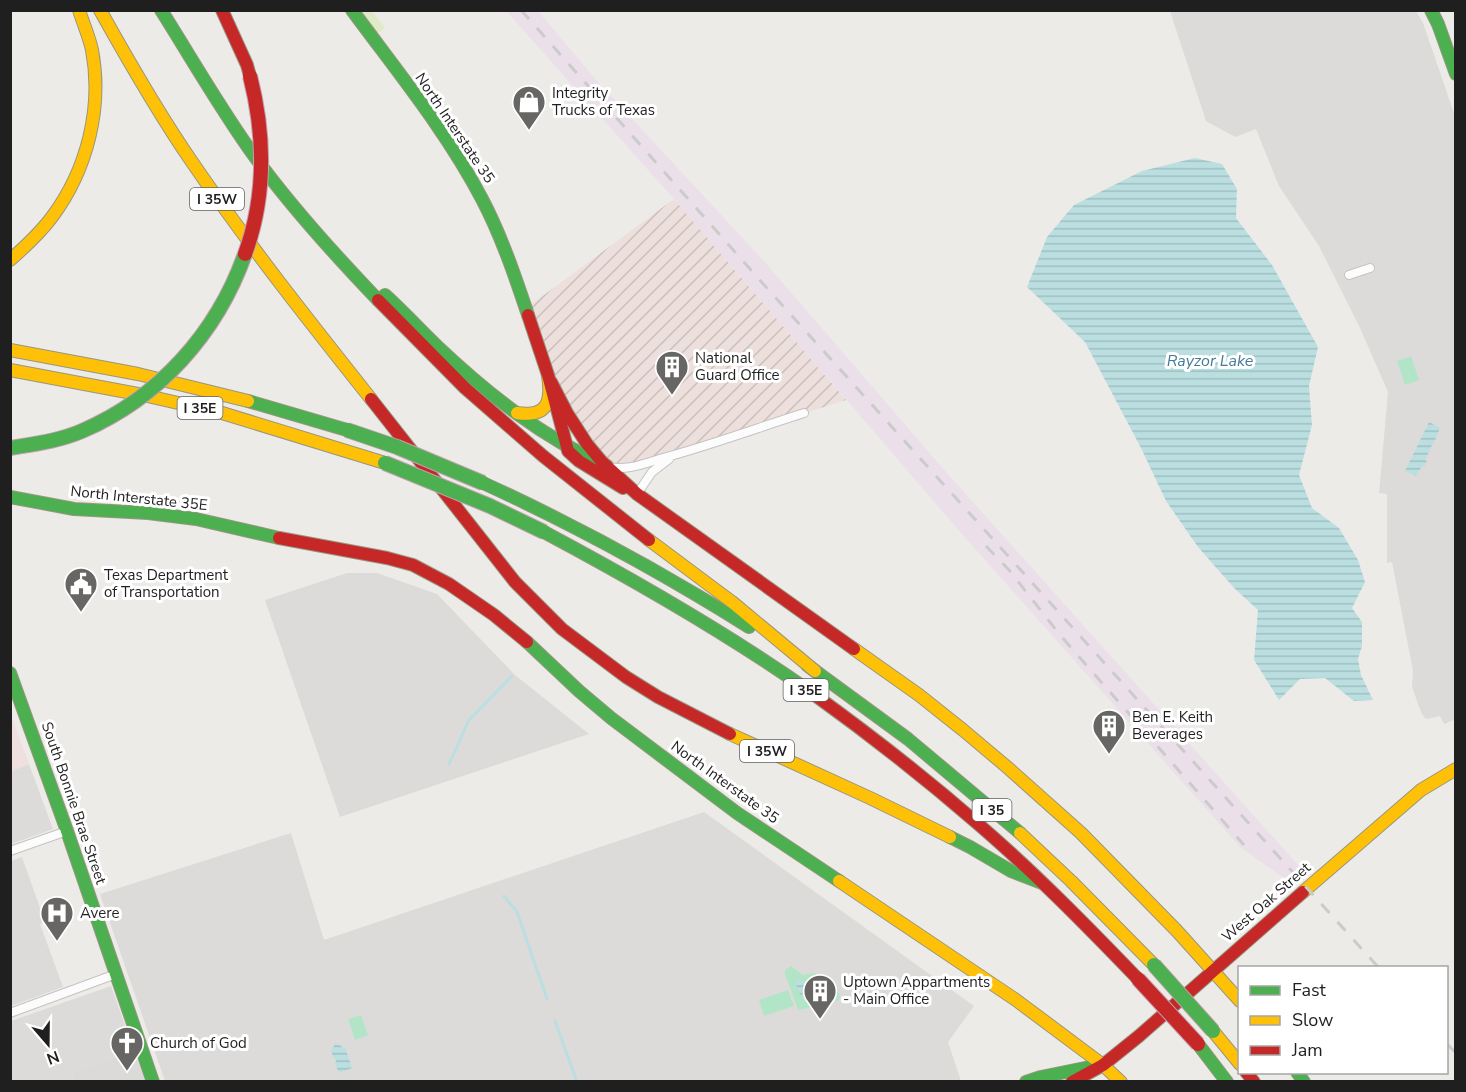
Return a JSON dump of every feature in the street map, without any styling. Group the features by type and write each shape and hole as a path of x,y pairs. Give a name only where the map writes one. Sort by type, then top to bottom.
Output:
{"main road":[{"path":"10,260 32,242 51,219 75,182 89,145 94,108 94,68 91,48 79,10"},
{"name":"I 35W","path":"100,10 170,131 239,231 499,562 562,629 626,677 691,715 870,798 970,847 1011,871 1042,883"},
{"path":"161,10 255,157 320,236 425,349 465,388 543,456 668,555 732,602 815,671"},
{"path":"10,448 81,432 122,411 158,385 185,357 211,325 226,300 239,273 255,223 262,157 257,109 250,76 222,10"},
{"name":"North Interstate 35","path":"352,10 442,133 472,180 511,266 548,375 567,448 584,464 630,493 637,494"},
{"path":"1431,10 1455,74"},
{"path":"320,236 405,313 459,366 517,413 567,448 607,466"},
{"name":"I 35E","path":"10,350 180,383 347,430 398,447 564,520 726,612 815,671"},
{"name":"I 35E","path":"10,370 109,388 222,414 285,431 385,463 490,506 544,532 643,586 734,641 812,694 875,740 955,804 1042,883 1138,979 1197,1044 1227,1082"},
{"path":"517,413 523,415 534,413 544,407 550,393 548,375"},
{"name":"North Interstate 35","path":"548,375 577,427 598,457 637,494 909,688 963,730 1081,833 1153,906 1238,999"},
{"name":"North Interstate 35E","path":"10,497 74,509 189,517 300,541"},
{"name":"North Interstate 35","path":"300,541 398,561 428,572 449,584 517,633 611,718 737,813 1016,1000 1121,1082"},
{"name":"I 35","path":"815,671 908,739 1011,825 1071,881 1154,965 1238,1063"},
{"name":"South Bonnie Brae Street","path":"10,673 13,688 67,831 153,1082"},
{"name":"West Oak Street","path":"1072,1082 1102,1065 1139,1036 1421,790 1455,769"},
{"name":"West Oak Street","path":"1026,1082 1102,1065"}],"street":[{"path":"1349,275 1370,268"},
{"path":"607,466 616,469 624,468 677,454 804,413"},
{"path":"637,494 657,468 677,454"},
{"path":"10,851 67,831"},
{"path":"10,1013 116,974"}],"shaded area":[{"path":"506,11 538,11 598,82 763,260 947,473 1308,876 1295,886 1240,847 960,532 674,199"},
{"path":"1170,11 1416,11 1423,23 1456,119 1456,719 1444,724 1440,716 1427,719 1424,717 1412,687 1413,671 1392,562 1387,563 1387,494 1379,493 1388,392 1360,328 1319,246 1279,186 1256,129 1235,137 1206,121"},
{"path":"674,199 846,400 677,454 610,468 568,413 525,309"},
{"path":"347,573 377,573 437,594 515,675 589,734 340,817 265,600"},
{"path":"11,715 29,764 10,771"},
{"path":"29,764 53,829 11,844 11,771"},
{"path":"704,812 974,1006 948,1042 961,1081 165,1081 100,894 291,833 324,940"},
{"path":"22,857 45,922 40,924 63,987 11,1006 11,861"},
{"path":"111,986 134,1050 72,1072 75,1081 11,1082 11,1021"},
{"name":"Church of God","path":"134,1050 145,1081 75,1081 72,1072"}],"green space":[{"path":"356,11 372,11 385,28 380,32 375,32"},
{"path":"1411,356 1419,380 1405,385 1397,361"},
{"path":"791,966 803,975 815,973 838,990 839,1000 799,1010 785,974 785,970"},
{"path":"788,990 794,1006 764,1016 759,1000"},
{"path":"361,1015 368,1035 355,1040 348,1019"}],"water":[{"name":"Rayzor Lake","path":"1195,158 1222,164 1237,189 1236,218 1272,265 1318,347 1309,386 1312,425 1299,475 1312,508 1339,528 1358,560 1365,582 1352,608 1362,622 1362,646 1358,659 1361,675 1373,700 1354,701 1325,678 1300,679 1279,700 1254,660 1258,610 1235,589 1198,547 1166,501 1085,342 1027,287 1047,237 1074,205 1142,171"},
{"path":"1429,422 1440,428 1424,467 1422,466 1416,476 1405,471"},
{"path":"802,980 805,987 819,980 831,990 829,994 820,990 823,996 817,995 813,1000 810,999 810,991 800,995 795,982"},
{"path":"335,1044 345,1047 352,1068 339,1073 331,1051"}],"waterway":[{"path":"449,764 469,720 512,676"},
{"path":"504,896 517,912 547,999"},
{"path":"555,1021 577,1082"}],"railway":[{"path":"521,10 774,296 1377,966"},
{"path":"986,546 1009,570 1060,635 1244,845"},
{"path":"1448,1045 1456,1053"}],"traffic: fast":[{"path":"161,10 230,121 269,176 314,231 378,300"},
{"path":"352,10 421,102 468,174 495,227 528,315"},
{"path":"1431,10 1456,74"},
{"path":"10,448 55,440 82,431 136,401 182,360 201,336 219,310 245,254"},
{"path":"385,295 438,347 497,398 539,429 583,455 607,466"},
{"path":"248,401 347,430"},
{"path":"347,430 397,447 483,483"},
{"path":"385,463 490,506 544,532"},
{"path":"483,483 618,550 749,627"},
{"path":"10,497 74,509 148,513 196,519 279,538"},
{"path":"544,532 681,608 812,693"},
{"path":"527,642 611,718 737,813 839,881"},
{"path":"807,665 908,739 1020,833"},
{"path":"10,673 153,1082"},
{"path":"950,837 1011,871 1042,883"},
{"path":"1154,965 1213,1031"},
{"path":"1198,1044 1227,1082"},
{"path":"1026,1082 1090,1067"},
{"path":"1298,1074 1304,1082"}],"traffic: slow":[{"path":"10,260 42,229 64,199 75,179 89,138 93,116 95,72 91,45 79,10"},
{"path":"100,10 179,144 213,193 371,399"},
{"path":"10,350 138,374 248,401"},
{"path":"10,370 143,395 222,413 385,463"},
{"path":"517,413 535,413 546,406 549,393 548,375"},
{"path":"649,540 732,602 815,671"},
{"path":"854,649 919,695 963,730 1081,833 1177,931 1238,999"},
{"path":"730,734 950,837"},
{"path":"1303,892 1421,790 1456,769"},
{"path":"1020,833 1154,965"},
{"path":"839,881 1016,1000 1103,1065 1121,1082"},
{"path":"1213,1031 1238,1062"}],"traffic: jam":[{"path":"222,10 250,76"},
{"path":"245,254 257,210 261,165 261,143 250,76"},
{"path":"378,300 465,388 543,456 649,540"},
{"path":"528,315 548,375 568,451 579,461 623,488"},
{"path":"551,382 587,444 602,462 637,494 854,649"},
{"path":"371,399 515,582 562,629 626,677 658,697 730,734"},
{"path":"279,538 413,565 449,584 494,615 527,642"},
{"path":"812,693 896,756 977,823 1019,860 1138,979"},
{"path":"1072,1082 1103,1065 1139,1036 1303,892"},
{"path":"1138,979 1198,1044"},
{"path":"1248,1074 1254,1082"}],"place":[{"name":"Integrity Trucks of Texas","path":"529,131"},
{"name":"National Guard Office","path":"672,396"},
{"name":"Texas Department of Transportation","path":"81,613"},
{"name":"Ben E. Keith Beverages","path":"1109,755"},
{"name":"Avere","path":"57,942"},
{"name":"Uptown Appartments - Main Office","path":"820,1020"},
{"name":"Church of God","path":"127,1072"}]}
